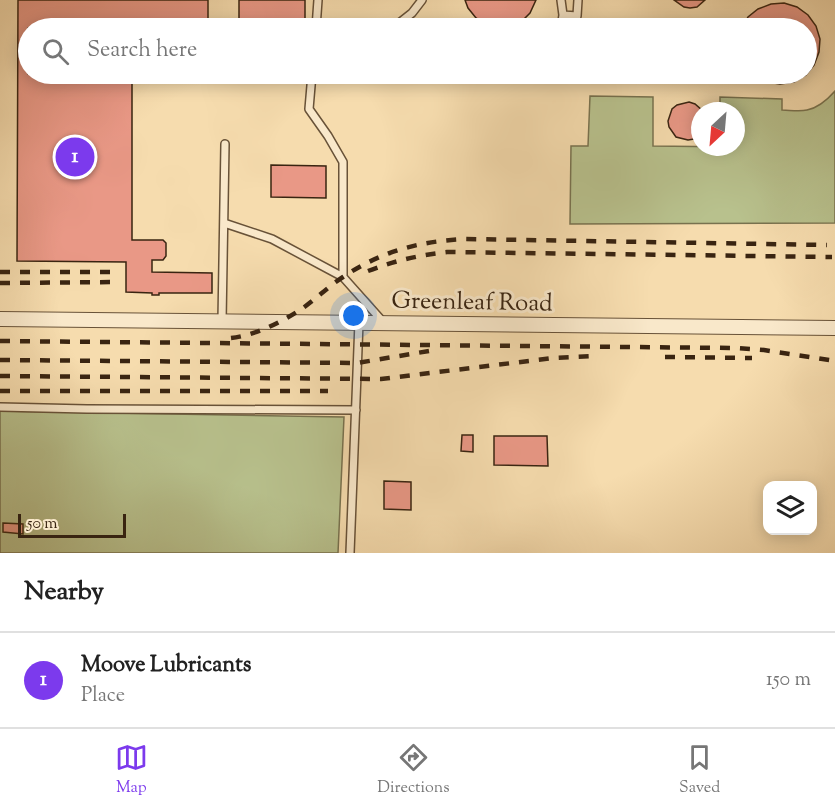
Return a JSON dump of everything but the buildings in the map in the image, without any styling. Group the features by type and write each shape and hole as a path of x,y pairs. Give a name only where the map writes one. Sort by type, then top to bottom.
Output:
{"street":[{"name":"Greenleaf Road","path":"0,319 835,328"}],"lane":[{"path":"317,18 318,0"},
{"path":"406,18 422,0"},
{"path":"561,0 563,18"},
{"path":"563,15 577,16 578,0"},
{"path":"311,84 309,109 343,162 343,277"},
{"path":"222,321 225,144"},
{"path":"224,223 272,239 343,277 384,323"},
{"path":"350,553 358,322"},
{"path":"0,407 356,410"}],"green space":[{"path":"835,91 835,223 570,224 571,146 588,146 590,96 653,97 653,146 691,146 691,156 745,156 745,102 720,102 720,97 782,99 782,110 801,111 811,109"},
{"path":"0,411 344,417 338,553 0,553"}],"railway":[{"path":"231,338 259,331 286,318 303,308 343,277 372,260 402,249 433,242 466,239 827,245"},
{"path":"368,271 407,259 447,252 832,257"},
{"path":"0,272 114,272"},
{"path":"0,283 115,282"},
{"path":"0,341 735,348 835,361"},
{"path":"0,360 357,363 429,351"},
{"path":"0,376 381,379 553,358 596,356"},
{"path":"665,357 752,358"},
{"path":"0,391 328,391"}],"place":[{"name":"Moove Lubricants","path":"75,157"}]}
